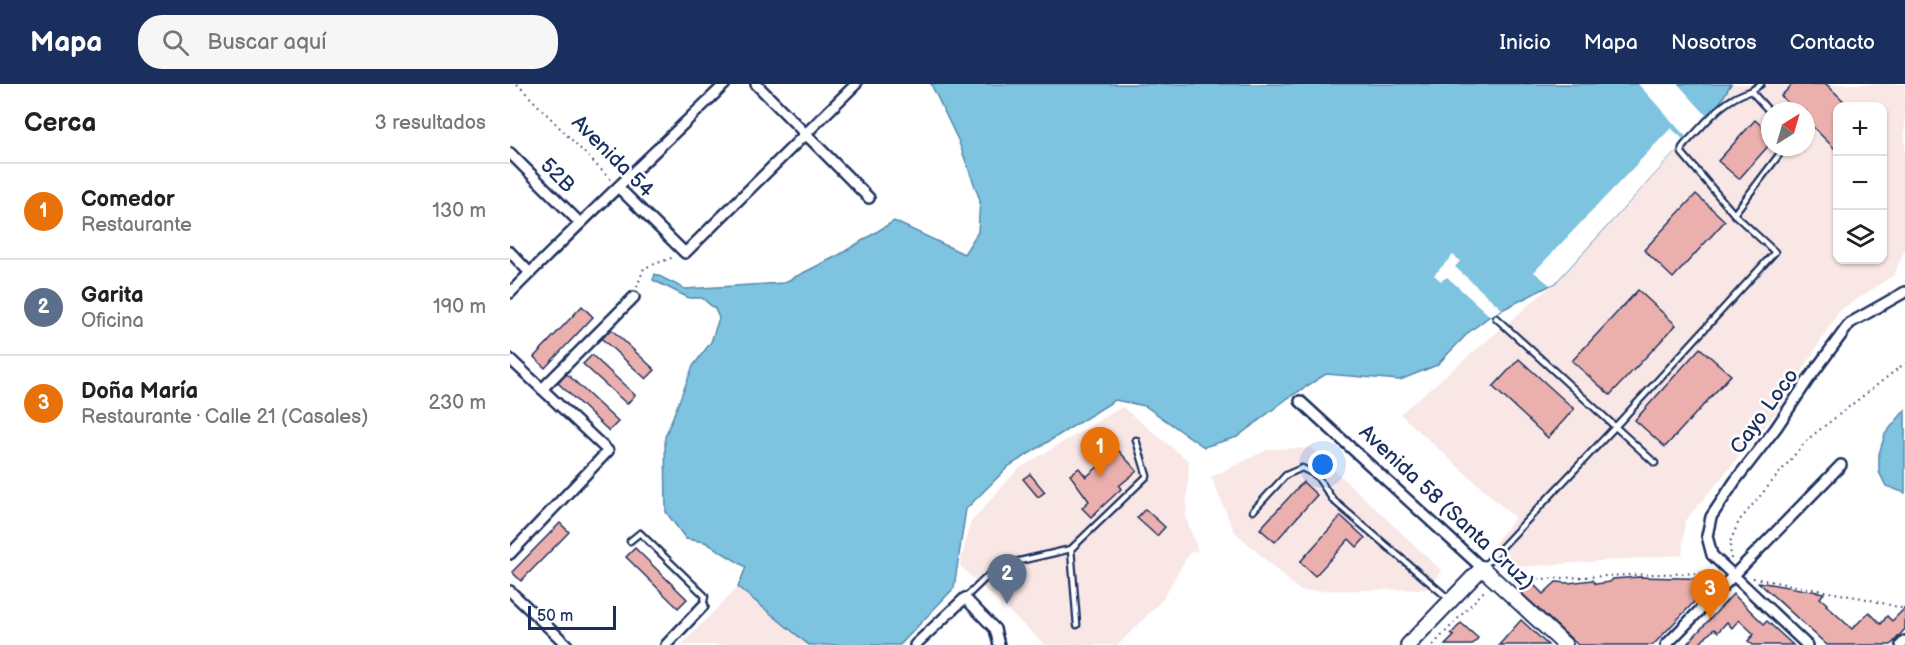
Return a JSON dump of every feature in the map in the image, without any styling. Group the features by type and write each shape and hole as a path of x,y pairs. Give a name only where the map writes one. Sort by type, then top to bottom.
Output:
{"main road":[{"name":"Avenida 58 (Santa Cruz)","path":"1482,568 1495,586 1565,645"},
{"path":"1408,645 1482,568"}],"street":[{"path":"510,293 725,84"},
{"path":"756,84 869,198"},
{"path":"685,253 856,84"},
{"name":"52B","path":"510,153 580,223"},
{"name":"Avenida 54","path":"619,188 685,253"},
{"path":"510,252 530,273"},
{"name":"Cayo Loco","path":"1807,645 1712,555 1707,536 1711,517 1850,323 1905,292"},
{"path":"542,389 634,297"},
{"path":"510,359 608,452 510,554"},
{"name":"Avenida 58 (Santa Cruz)","path":"1300,401 1482,568"},
{"path":"1666,645 1840,465"},
{"path":"510,591 567,645"},
{"path":"915,645 965,598 995,629 999,645"},
{"path":"666,645 703,606"},
{"path":"1901,645 1905,641"}],"lane":[{"path":"1482,568 1775,252 1734,214 1682,153 1682,148 1728,100 1751,91 1761,84"},
{"path":"1751,91 1761,102"},
{"path":"1734,214 1778,156"},
{"path":"1496,318 1655,463"},
{"path":"965,598 998,566 1071,549 1147,476 1136,440"},
{"path":"1253,511 1286,475 1302,468 1316,475 1333,500 1451,600"},
{"path":"630,541 640,533 705,596 703,606"},
{"path":"1071,549 1077,625"}],"path":[{"name":"Avenida 54","path":"517,84 619,188"},
{"path":"634,297 644,268 685,253"},
{"path":"1733,574 1730,542 1738,521 1808,439 1905,363"},
{"path":"1433,645 1486,588 1495,586 1695,572 1733,574 1867,599 1905,609"}],"shaded area":[{"path":"1731,84 1905,84 1905,249 1894,275 1839,311 1779,409 1685,521 1682,555 1507,568 1487,552 1515,518 1400,414 1555,283 1721,101"},
{"path":"1122,407 1189,461 1186,518 1198,551 1190,552 1162,600 1118,645 1045,645 960,566 970,523 1018,469"},
{"path":"1311,448 1442,571 1428,589 1300,591 1234,531 1211,477 1269,449"},
{"path":"738,587 809,645 681,645"}],"water":[{"path":"931,84 1731,84 1721,101 1555,283 1490,316 1469,332 1437,365 1400,380 1326,374 1288,398 1237,437 1204,447 1145,406 1115,400 1009,466 966,509 954,588 900,645 809,645 738,587 746,567 705,542 686,539 666,512 665,437 693,366 711,342 719,318 715,309 702,298 689,298 653,280 655,274 685,289 783,283 839,255 894,221 964,254 978,232 980,200 958,140"},
{"path":"1905,410 1905,493 1886,486 1879,472 1879,454 1885,434"}],"pier":[{"path":"1638,84 1678,84 1707,116 1687,138"},
{"path":"1671,128 1685,141 1555,283 1550,285 1534,272"},
{"path":"1453,255 1460,261 1455,267 1502,309 1490,316 1447,277 1441,281 1434,275"}],"building":[{"path":"1793,84 1826,84 1845,102 1833,102 1833,147 1815,129 1815,102 1787,102 1781,96"},
{"path":"1755,120 1761,126 1761,154 1739,179 1718,161"},
{"path":"1696,194 1725,221 1673,278 1644,250"},
{"path":"1638,290 1676,325 1610,395 1572,361"},
{"path":"582,306 593,317 545,368 534,357"},
{"path":"611,329 655,370 646,379 602,339"},
{"path":"1700,348 1731,375 1665,447 1635,420"},
{"path":"592,355 635,395 627,404 583,364"},
{"path":"1519,359 1574,409 1548,438 1493,387"},
{"path":"567,374 618,422 609,431 558,383"},
{"path":"1118,450 1137,471 1119,486 1121,489 1091,517 1082,508 1089,501 1070,475 1079,468 1086,477"},
{"path":"1030,474 1045,492 1038,497 1023,479"},
{"path":"1303,482 1317,495 1275,542 1260,529"},
{"path":"1145,509 1165,527 1157,536 1137,518"},
{"path":"1341,516 1365,538 1357,547 1349,539 1315,576 1300,562"},
{"path":"560,523 569,532 521,581 512,572"},
{"path":"635,548 687,599 678,608 626,557"},
{"path":"1639,577 1716,579 1653,645 1578,645 1518,590 1533,584 1543,594 1556,582 1592,580 1596,584 1610,582 1613,579"},
{"path":"1758,582 1824,593 1820,598 1852,629 1869,612 1881,624 1887,616 1892,621 1905,608 1905,629 1891,645 1827,645"},
{"path":"1733,594 1764,624 1767,621 1793,645 1753,645 1748,641 1754,634 1739,620 1732,628 1727,622 1718,632 1714,629 1698,645 1686,645"},
{"path":"1521,620 1548,645 1499,645"},
{"path":"1461,623 1478,638 1472,645 1445,645 1454,636 1451,634"}],"place":[{"name":"Comedor","path":"1100,477"},
{"name":"Garita","path":"1007,604"},
{"name":"Doña María","path":"1710,619"}]}
